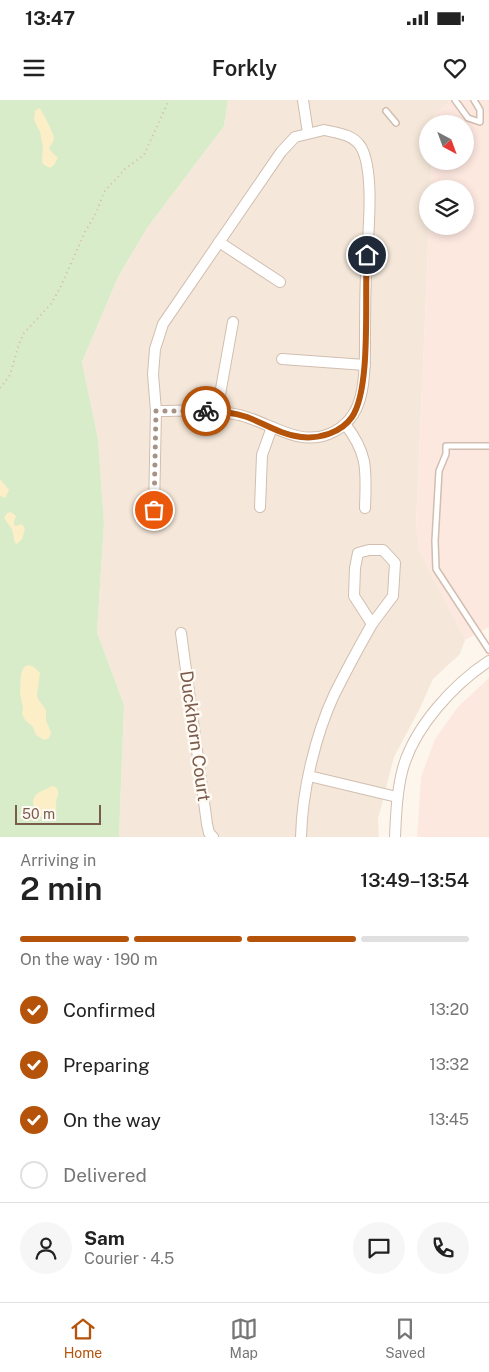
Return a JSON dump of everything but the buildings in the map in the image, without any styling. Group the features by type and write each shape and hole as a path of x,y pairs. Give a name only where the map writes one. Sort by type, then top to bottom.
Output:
{"street":[{"path":"303,100 308,133"},
{"path":"154,510 156,411 153,374 155,349 163,324 281,152 295,137 324,130 348,135 360,146 365,158 370,218 366,273 365,365 361,396 352,416 345,424 327,435 313,438 298,437 245,416 217,411 156,411"},
{"path":"220,242 280,282"},
{"path":"217,411 233,322"},
{"path":"282,359 365,365"},
{"path":"345,424 364,454 366,469 365,508"},
{"path":"260,507 262,455 272,427"},
{"path":"300,837 301,816 319,734 331,704 372,624 393,596 395,563 383,550 369,550 358,553 355,568 354,596 372,624"},
{"name":"Duckhorn Court","path":"181,633 207,824 209,832 213,837"},
{"path":"396,837 397,797 403,766 416,737 441,701 469,674 489,661"},
{"path":"309,776 397,797"}],"lane":[{"path":"455,100 468,118 480,122 480,110 474,100"},
{"path":"386,111 396,123"},
{"path":"489,446 446,446 446,454 439,472 435,541 436,569 489,650"}],"path":[{"path":"0,388 10,376 18,344 24,333 51,304 60,288 104,192 124,168 144,155 169,100"}],"shaded area":[{"path":"228,100 448,100 449,102 434,115 419,115 419,170 431,170 431,180 419,180 419,235 429,235 416,527 465,640 460,654 433,679 394,757 378,819 379,837 119,837 124,705 97,632 104,523 98,439 82,362 118,277 147,228 224,126"},
{"path":"448,100 489,100 489,627 465,640 419,551 416,527 429,235 474,235 474,180 431,180 431,170 474,170 474,115 434,115 449,102"},
{"path":"489,678 489,837 417,837 421,777 435,739 458,707"}],"green space":[{"path":"0,100 228,100 224,126 147,228 118,277 82,362 98,439 104,523 97,632 124,705 119,837 0,837"}],"sand":[{"path":"39,108 54,138 49,149 58,158 50,168 43,164 42,161 43,147 40,132 34,120 35,111"},
{"path":"0,479 9,490 5,498 0,496"},
{"path":"11,512 16,516 14,525 22,524 25,529 22,539 17,544 15,543 12,529 4,518 7,513"},
{"path":"28,665 34,667 40,673 37,694 38,699 46,710 46,720 51,733 49,738 44,740 36,735 33,727 25,720 22,714 21,674 24,667"},
{"path":"51,786 56,787 58,794 55,814 52,818 48,819 43,818 35,810 33,804 37,794"}],"way so far":[{"path":"154,510 156,411 206,411"}],"route":[{"path":"206,411 245,416 298,437 313,438 327,435 345,424 352,416 361,396 365,365 367,255"}]}
